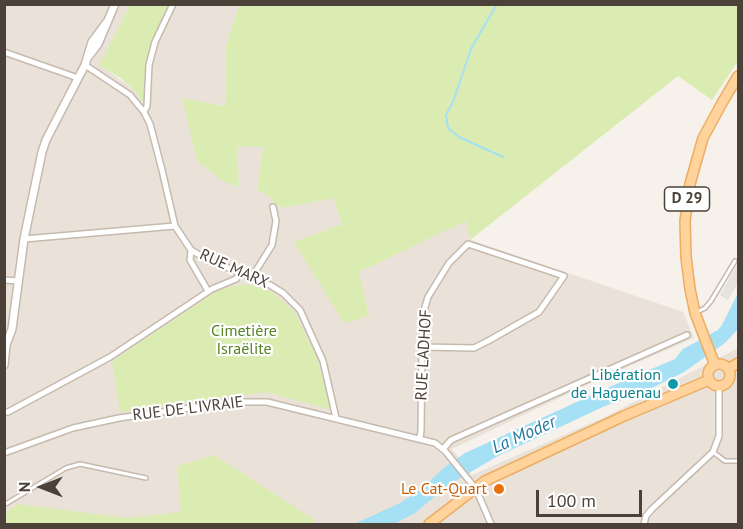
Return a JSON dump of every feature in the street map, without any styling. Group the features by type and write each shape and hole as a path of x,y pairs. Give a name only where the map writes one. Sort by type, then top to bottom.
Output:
{"main road":[{"name":"D 29","path":"713,361 695,313 687,274 685,237 690,184 704,138 738,76"},
{"path":"713,361 728,369 730,379 726,384 719,386 709,380 713,361"},
{"path":"728,369 738,363"},
{"path":"429,525 485,481 553,448 709,380"}],"street":[{"path":"4,365 24,239 44,146 78,78 88,67 88,57 98,44 115,4"},
{"name":"RUE MARX","path":"144,112 147,106 149,66 155,42 173,4"},
{"path":"4,52 78,78"},
{"name":"RUE MARX","path":"88,67 130,95 144,112 150,124 175,226 191,250 206,259 252,277 283,293 300,310 323,361 336,418"},
{"path":"252,277 272,245 276,221 273,207"},
{"path":"24,239 175,226"},
{"name":"RUE LADHOF","path":"420,438 422,347 423,314 428,297 449,264 468,244 564,276 539,312 474,348 422,347"},
{"path":"191,250 190,260 208,291"},
{"path":"4,412 8,412 110,357 208,291 236,279 241,273"},
{"path":"4,280 19,281"},
{"path":"491,525 476,489 443,448 451,440 687,335"},
{"path":"644,525 646,516 652,509 713,452 719,436 719,386"},
{"name":"RUE DE L'IVRAIE","path":"4,453 74,428 120,418 232,402 267,402 420,438 435,442 443,448"}],"lane":[{"path":"695,313 711,302 735,261"},
{"path":"713,452 725,461 738,461"},
{"path":"4,505 66,468 80,464 147,478"}],"shaded area":[{"path":"4,5 130,5 100,65 133,89 143,102 146,62 172,5 239,5 226,46 225,106 183,99 239,186 237,145 263,147 257,190 270,197 276,206 279,205 282,208 333,197 342,224 294,242 369,316 358,272 466,221 471,240 683,312 694,338 593,382 452,449 472,475 605,417 738,348 738,524 5,524"},
{"path":"736,267 738,283 728,300 720,295"}],"green space":[{"path":"130,5 172,5 146,62 144,103 119,77 99,65"},
{"path":"239,5 738,5 738,61 712,100 678,76 470,240 466,221 359,272 369,316 344,323 294,242 342,224 333,198 282,208 279,205 276,206 270,197 257,190 263,147 237,146 239,187 221,180 197,161 182,98 225,106 226,46"},
{"name":"Cimetière Israëlite","path":"252,285 272,292 294,311 316,356 331,407 328,409 266,392 120,412 112,361 220,289"},
{"path":"214,455 315,520 313,524 5,524 5,514 17,504 127,518 181,512 177,466"}],"water":[{"name":"La Moder","path":"738,293 738,329 725,343 684,372 498,456 450,484 415,513 394,524 354,524 400,503 420,490 446,466 465,453 675,359 683,349 718,330"}],"waterway":[{"path":"497,4 471,49 453,102 446,115 448,128 459,137 503,157"}],"place":[{"name":"Libération de Haguenau","path":"673,384"},
{"name":"Le Cat-Quart","path":"499,489"}]}
